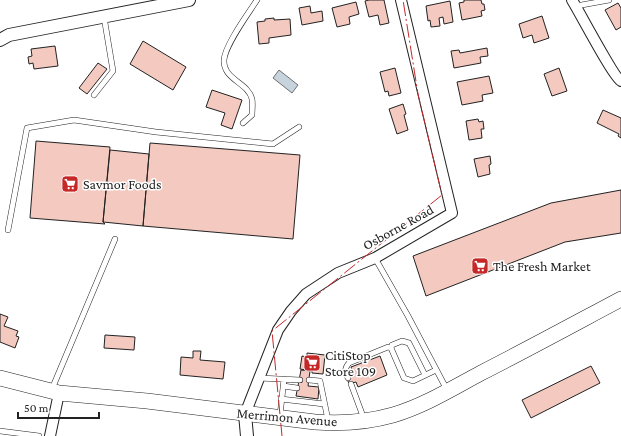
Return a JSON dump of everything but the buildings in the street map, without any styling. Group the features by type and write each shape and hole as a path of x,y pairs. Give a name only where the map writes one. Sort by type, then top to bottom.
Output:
{"main road":[{"name":"Merrimon Avenue","path":"0,378 55,392 147,401 329,423 364,421 394,415 416,406 621,299"}],"street":[{"path":"3,38 190,0"},
{"name":"Osborne Road","path":"245,414 278,330 290,311 306,294 338,273 375,258 452,213 402,0"},
{"path":"574,3 610,67 618,80 621,81"},
{"path":"50,436 55,392"},
{"path":"245,414 247,436"}],"lane":[{"path":"243,124 252,115 252,100 249,92 243,85 230,76 226,71 224,61 227,50 235,35 257,0"},
{"path":"574,3 609,0"},
{"path":"94,95 113,71 104,17"},
{"path":"8,230 27,128 74,120 156,132 273,144 299,127"},
{"path":"55,392 115,239"},
{"path":"375,258 408,316 447,391"},
{"path":"392,348 392,345 402,341 409,343 425,375"},
{"path":"348,378 345,371 349,363 388,347 392,348"},
{"path":"392,348 404,378 413,381 436,370"},
{"path":"259,378 300,380"},
{"path":"280,418 284,379"},
{"path":"309,380 320,381 320,390 329,423"},
{"path":"351,384 364,421"},
{"path":"283,386 297,388"},
{"path":"281,399 324,404"},
{"path":"0,431 39,436"}],"shaded area":[{"path":"279,70 298,85 292,93 273,78"}],"power":[{"path":"282,436 272,331 442,195 418,94 403,0"}],"place":[{"name":"Savmor Foods","path":"70,184"},
{"name":"The Fresh Market","path":"480,266"},
{"name":"CitiStop Store 109","path":"312,363"}]}
